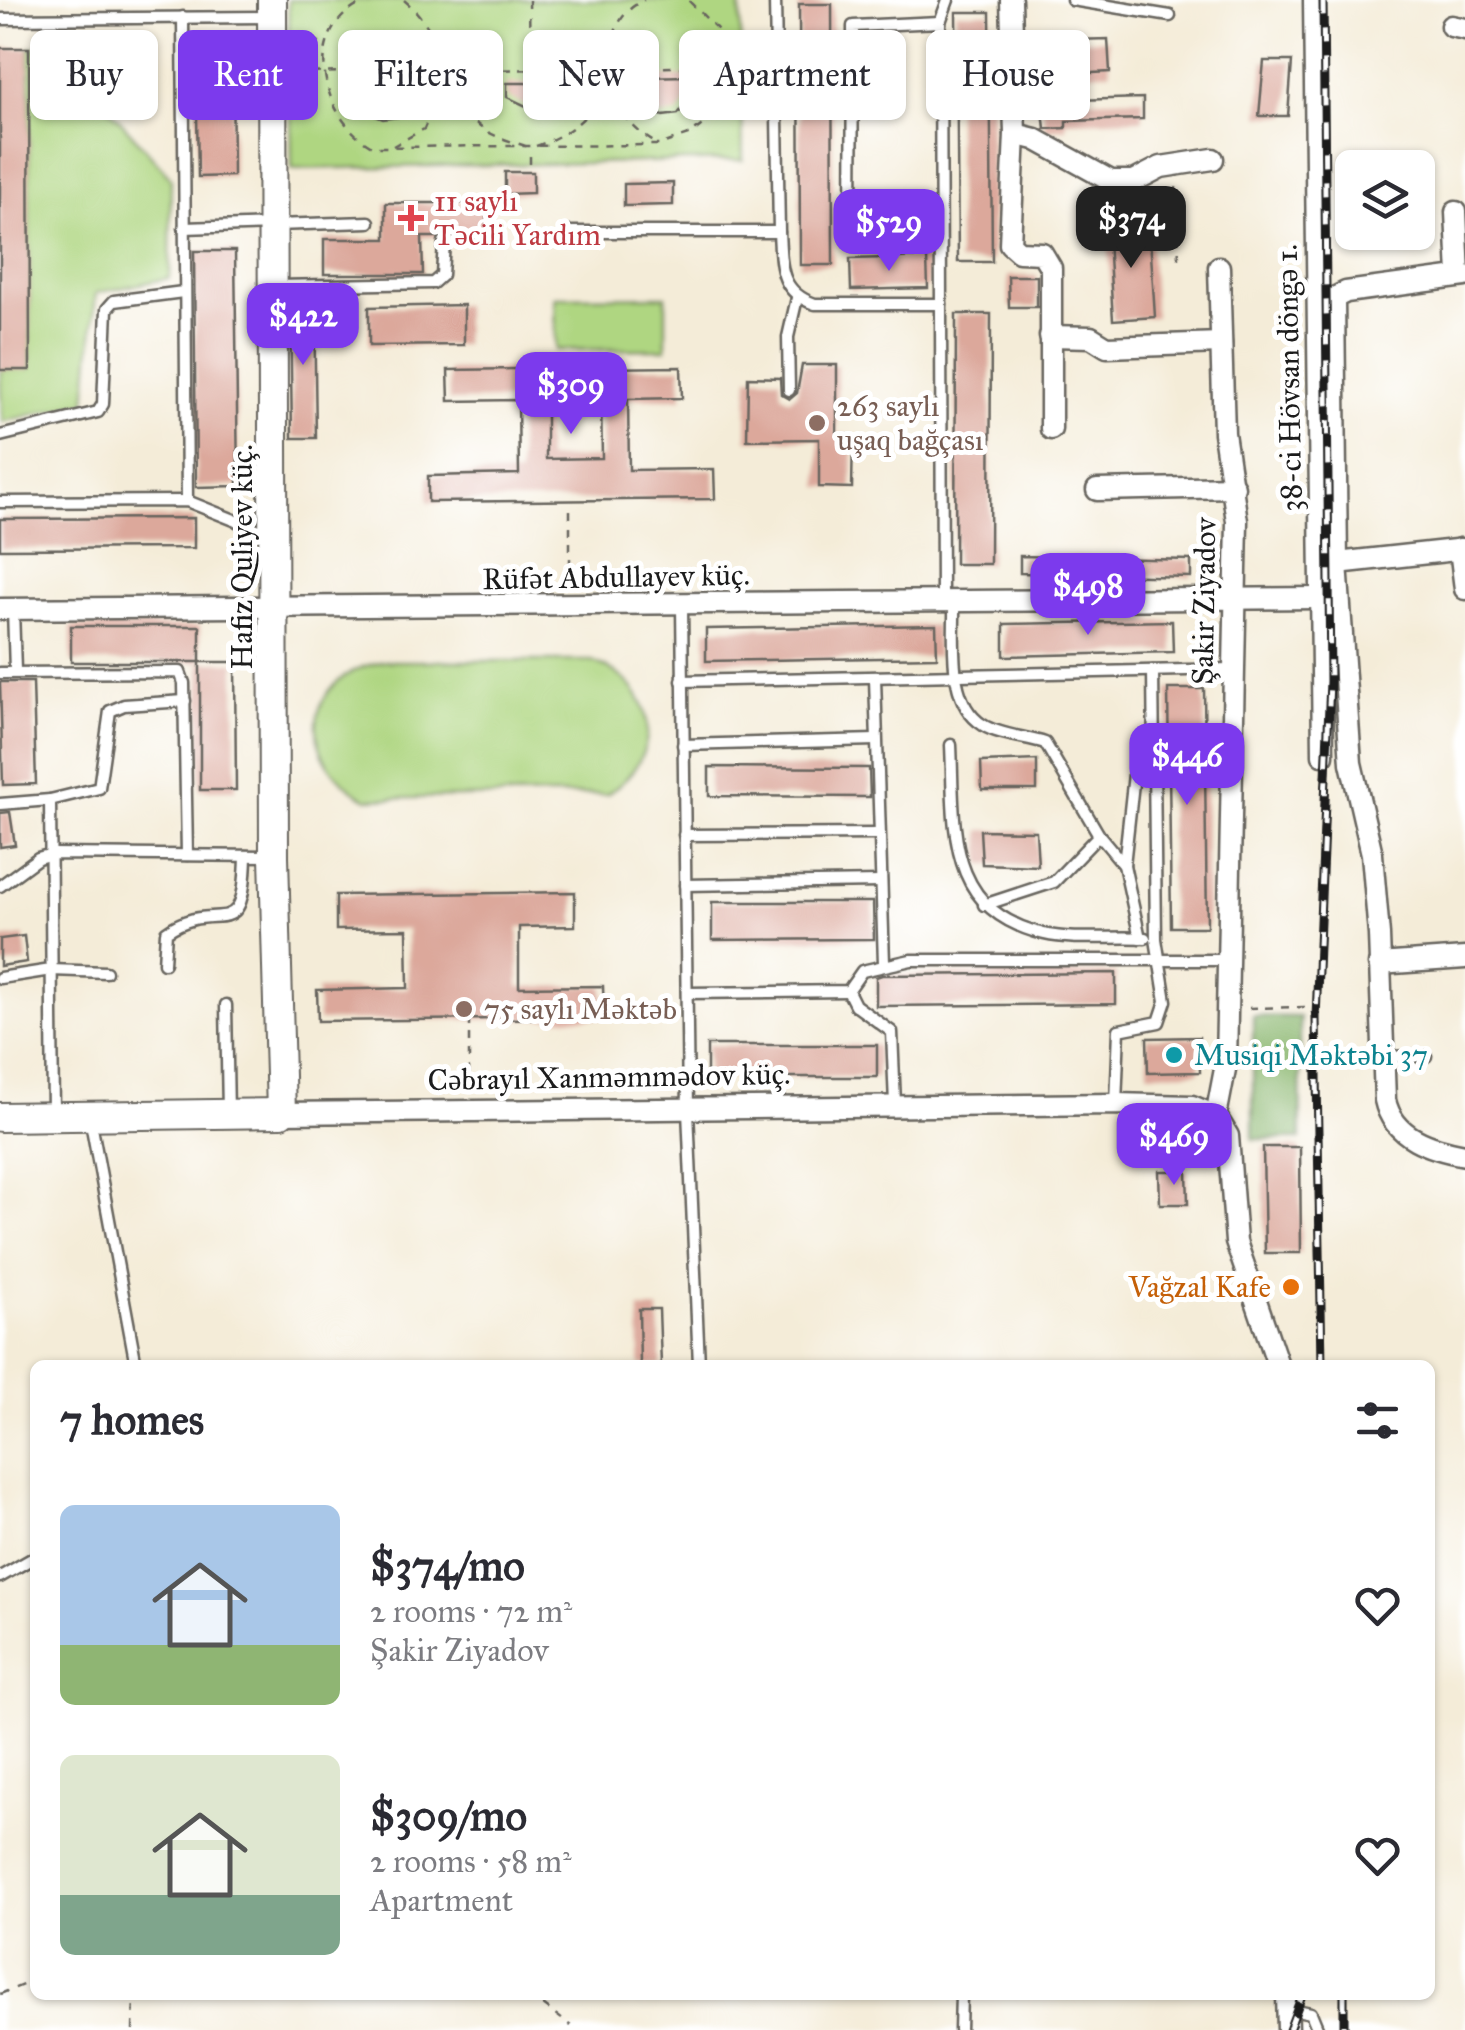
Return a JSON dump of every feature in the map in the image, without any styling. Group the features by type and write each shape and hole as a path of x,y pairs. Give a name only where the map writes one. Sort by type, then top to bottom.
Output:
{"street":[{"path":"1012,0 1015,134 1010,244 1019,252 1042,253 1048,258 1051,429"},
{"name":"38-ci Hövsan döngə 1.","path":"1314,0 1323,755"},
{"name":"Hafiz Quliyev küç.","path":"277,17 275,610 260,856 281,1113"},
{"path":"1015,134 1035,139 1111,181 1134,181 1173,165 1213,159"},
{"path":"1456,212 1462,276 1346,292 1334,298 1337,563 1350,763 1372,854 1380,1058 1388,1116 1426,1148 1465,1155"},
{"name":"Şakir Ziyadov","path":"1216,1116 1226,1077 1234,487 1224,433 1219,266"},
{"path":"1050,336 1091,338 1107,346 1221,343"},
{"path":"1097,490 1234,487"},
{"path":"1337,563 1463,549 1465,589"},
{"name":"Rüfət Abdullayev küç.","path":"6,609 275,610 1322,598"},
{"path":"1379,964 1465,958"},
{"name":"Cəbrayıl Xanməmmədov küç.","path":"0,1118 688,1111 895,1104 1192,1106 1216,1116"},
{"path":"1216,1116 1228,1136 1236,1242 1276,1360"},
{"path":"1287,2002 1288,2030"}],"lane":[{"path":"775,0 781,270 797,298 788,338 790,390"},
{"path":"948,0 940,22 941,304 948,604 956,675 966,706 983,726 1045,742 1099,835 1124,865"},
{"path":"1072,0 1170,16"},
{"path":"183,17 187,501"},
{"path":"0,19 277,17"},
{"path":"940,22 860,24 850,32 852,233 861,241 941,241"},
{"path":"184,228 369,222"},
{"path":"571,232 779,232"},
{"path":"275,286 433,283 442,275 444,242"},
{"path":"0,436 98,412 103,404 108,308 114,301 183,292"},
{"path":"797,298 816,304 941,304"},
{"path":"0,486 2,502 187,501 275,536"},
{"path":"682,606 688,1111 699,1360"},
{"path":"6,609 14,671"},
{"path":"682,681 1232,669"},
{"path":"1116,1104 1119,1030 1158,1022 1164,1016 1156,938 1153,671"},
{"path":"0,673 180,672 185,702 188,856"},
{"path":"875,678 884,963"},
{"path":"0,804 50,800 99,788 110,711 124,705 185,702"},
{"path":"683,745 876,740"},
{"path":"951,745 956,847 963,874 984,904 1008,921 1046,934 1156,938"},
{"path":"1140,938 1124,865 1135,765 1140,758 1154,755"},
{"path":"50,800 53,1116"},
{"path":"684,835 878,834"},
{"path":"984,904 1054,882 1099,835"},
{"path":"0,886 38,858 52,854 260,856 245,901 235,912 176,925 166,932 164,963"},
{"path":"685,885 881,882"},
{"path":"848,991 862,971 884,963 1228,960"},
{"path":"0,978 50,970 106,972"},
{"path":"688,993 848,991"},
{"path":"848,991 854,1005 892,1032 895,1104"},
{"path":"226,1005 228,1114"},
{"path":"1380,1058 1426,1056"},
{"path":"90,1116 135,1360"},
{"path":"0,1577 30,1560"},
{"path":"960,2030 961,2000"},
{"path":"1287,2002 1311,2013 1318,2030"}],"path":[{"path":"372,0 340,21 324,44 324,72 328,97 347,128 374,147 658,145 691,134 709,120"},
{"path":"404,0 426,20 430,30"},
{"path":"529,0 529,30"},
{"path":"616,30 623,17 644,0"},
{"path":"688,0 718,30"},
{"path":"277,17 324,44"},
{"path":"318,72 338,72"},
{"path":"391,147 424,129 428,120"},
{"path":"475,120 480,126 530,148 560,138 585,120"},
{"path":"625,120 658,145"},
{"path":"530,148 530,164"},
{"path":"1173,165 1179,259"},
{"path":"570,510 570,607"},
{"path":"1227,1008 1306,1008"},
{"path":"469,1020 469,1112"},
{"path":"0,1994 30,1982"},
{"path":"133,2030 134,2000"},
{"path":"537,2000 571,2026"}],"green space":[{"path":"288,0 740,0 741,30 679,30 679,120 742,120 743,160 292,169 291,120 318,120 318,30 289,30"},
{"path":"29,48 30,120 120,120 171,178 170,278 96,293 86,402 2,422 0,370 30,369"},
{"path":"666,296 666,349 556,350 555,297"},
{"path":"385,661 592,661 615,672 631,687 647,722 646,742 639,761 607,794 367,799 327,763 317,721 323,701 336,683 357,670"},
{"path":"1253,1016 1300,1017 1301,1139 1253,1139"}],"building":[{"path":"799,4 832,4 832,30 799,30"},
{"path":"956,12 990,12 990,30 956,30"},
{"path":"1108,39 1110,72 1090,73 1090,40"},
{"path":"0,48 29,48 30,370 0,370"},
{"path":"1264,61 1292,61 1288,116 1259,116"},
{"path":"679,76 678,114 659,114 659,77"},
{"path":"507,83 523,83 523,105 507,97"},
{"path":"1143,98 1143,119 1066,121 1066,128 1045,129 1044,120 1090,120 1090,100"},
{"path":"197,120 233,120 233,176 198,177"},
{"path":"799,120 832,120 833,265 800,265"},
{"path":"957,120 991,120 992,262 958,262"},
{"path":"505,172 533,172 533,193 505,194"},
{"path":"673,183 673,205 624,206 624,184"},
{"path":"386,203 486,203 487,237 422,237 423,274 324,274 324,239 386,239"},
{"path":"1149,222 1155,317 1113,320 1107,224"},
{"path":"194,251 235,251 238,486 196,487"},
{"path":"927,257 928,288 851,290 850,259"},
{"path":"1008,276 1037,276 1037,307 1009,307"},
{"path":"290,298 314,298 316,438 292,438"},
{"path":"464,305 464,345 369,346 369,307"},
{"path":"956,314 991,314 990,564 955,564"},
{"path":"802,365 837,365 837,434 853,435 852,488 819,487 819,439 747,440 748,377 780,378 781,394 790,399 797,393"},
{"path":"681,367 682,398 628,399 629,470 714,469 715,499 428,502 428,476 519,474 518,400 449,401 448,370","holes":["601,399 602,458 546,459 546,400"]},
{"path":"194,518 194,548 0,549 0,519"},
{"path":"1020,556 1191,560 1191,577 1020,573"},
{"path":"1172,621 1173,652 1004,656 1004,624"},
{"path":"936,625 937,657 706,661 706,629"},
{"path":"71,626 200,626 200,662 71,662"},
{"path":"200,662 235,662 236,790 200,790"},
{"path":"0,682 33,682 36,784 3,785"},
{"path":"1168,689 1204,689 1207,927 1171,927"},
{"path":"1037,760 1037,790 982,790 981,762"},
{"path":"709,767 869,768 870,797 709,796"},
{"path":"10,812 15,845 0,847 0,813"},
{"path":"980,830 1036,831 1038,866 982,864"},
{"path":"575,892 575,926 519,927 519,987 603,986 604,1018 318,1021 317,990 408,988 407,929 336,930 336,895"},
{"path":"712,902 873,902 874,939 712,940"},
{"path":"24,936 27,962 0,966 0,939"},
{"path":"1116,973 1116,1004 876,1006 876,977 882,975"},
{"path":"1199,1037 1200,1072 1148,1073 1147,1038"},
{"path":"707,1045 877,1045 877,1077 707,1077"},
{"path":"1263,1147 1300,1147 1301,1253 1265,1253"},
{"path":"1159,1171 1187,1171 1188,1204 1160,1204"},
{"path":"639,1309 659,1309 661,1360 640,1360"}],"railway":[{"path":"1322,1360 1316,1018 1330,681 1323,0"},
{"path":"1289,2030 1300,2000"},
{"path":"1344,2000 1344,2030"}],"place":[{"name":"11 saylı Təcili Yardım","path":"411,218"},
{"name":"263 saylı uşaq bağçası","path":"817,423"},
{"name":"75 saylı Məktəb","path":"464,1009"},
{"name":"Musiqi Məktəbi 37","path":"1174,1055"},
{"name":"Vağzal Kafe","path":"1291,1287"}]}
